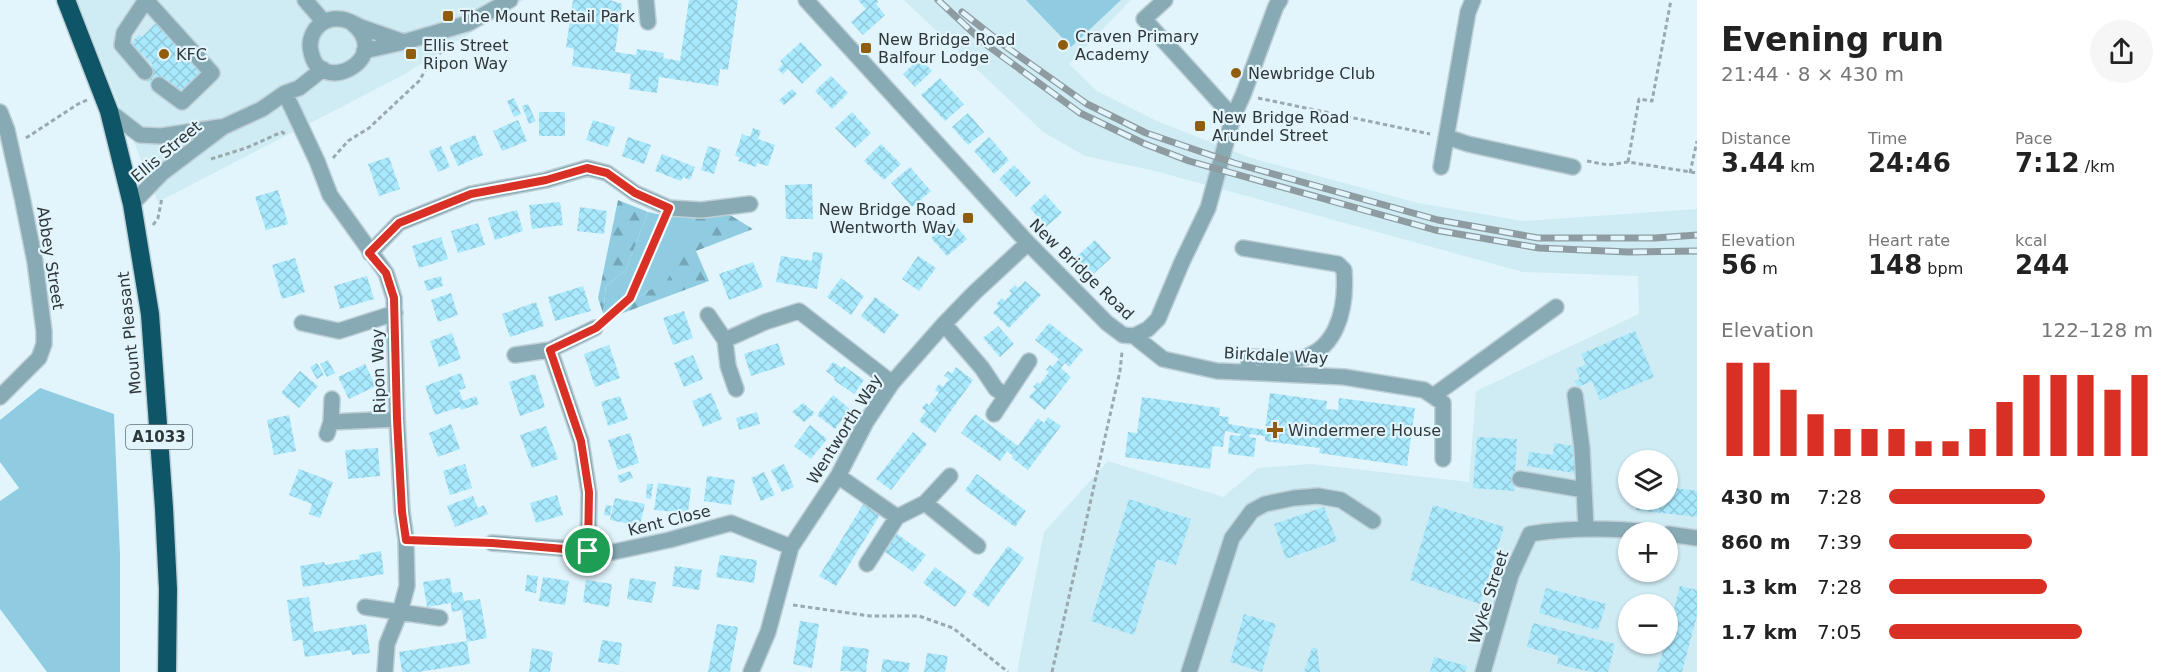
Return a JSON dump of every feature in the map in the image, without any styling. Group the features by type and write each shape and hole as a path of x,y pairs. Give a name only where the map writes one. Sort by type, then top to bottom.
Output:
{"highway":[{"name":"Mount Pleasant","path":"66,0 105,102 132,204 150,325 164,508 168,589 167,672"}],"street":[{"path":"146,72 122,45 124,33 146,0 212,73 182,102 159,85"},
{"path":"305,0 324,22"},
{"path":"364,51 405,42 469,23 510,0"},
{"path":"646,0 648,22"},
{"name":"New Bridge Road","path":"806,0 1028,243 1107,322 1129,336 1148,329 1158,320 1208,208 1233,117 1244,95 1280,0"},
{"path":"1165,0 1144,18 1233,117"},
{"path":"1441,167 1468,12 1473,0"},
{"path":"353,24 362,35 364,51 360,61 347,71 333,73 323,69 312,56 310,49 312,36 324,22 339,19 405,42"},
{"path":"292,91 312,56"},
{"name":"Ellis Street","path":"132,204 162,173 223,126 262,109 323,69"},
{"name":"Ripon Way","path":"292,91 330,195 369,253 386,273 394,298 397,419 407,586 400,612 387,644 385,672"},
{"name":"Ellis Street","path":"105,102 140,135 161,136 223,126"},
{"name":"Abbey Street","path":"0,112 12,147 35,262 44,331 44,344 39,358 0,397"},
{"path":"1447,137 1468,144 1573,167"},
{"path":"369,253 399,223 471,194 546,180 587,168 607,173 635,193 669,208 701,210 750,204"},
{"name":"Wentworth Way","path":"751,672 768,632 791,547 838,476 866,422 892,383 944,324 1028,243"},
{"path":"1243,248 1338,264 1344,270 1345,281 1338,328 1323,348 1292,360 1253,357 1249,361 1247,372"},
{"path":"1443,459 1443,403 1429,393 1556,307"},
{"path":"725,340 765,322 799,311 892,383"},
{"path":"302,323 339,331 394,313"},
{"path":"708,315 725,340 728,366 736,389"},
{"path":"944,324 982,368 996,389 1006,396"},
{"path":"515,355 550,350 596,328"},
{"name":"Birkdale Way","path":"1129,336 1163,358 1217,371 1344,377 1429,393"},
{"path":"550,350 581,441 589,492 588,551"},
{"path":"994,414 1029,361"},
{"path":"1575,395 1582,448 1586,528 1618,529"},
{"path":"332,399 329,428 397,419"},
{"path":"838,476 897,517"},
{"path":"867,564 897,517 926,503 950,476"},
{"path":"1520,479 1584,490"},
{"path":"1189,672 1232,538 1252,511 1265,504 1318,496 1341,500 1373,521"},
{"path":"926,503 978,546"},
{"name":"Kent Close","path":"492,543 614,552 731,523 791,547"},
{"name":"Wyke Street","path":"1483,672 1511,575 1530,534 1586,528"},
{"path":"1678,535 1697,538"},
{"path":"365,607 440,618"}],"path":[{"path":"1628,162 1639,99 1652,101 1671,0"},
{"path":"1244,95 1447,137"},
{"path":"12,147 78,104 105,102"},
{"path":"1690,173 1697,141"},
{"path":"1573,167 1576,159 1608,165 1628,162 1697,173"},
{"path":"596,328 630,298 669,208"},
{"path":"1052,672 1129,336"},
{"path":"406,540 492,543"},
{"path":"776,603 870,616 919,616 952,628 1008,672"}],"shaded area":[{"path":"77,0 524,0 405,74 158,202"},
{"path":"904,0 1131,0 1069,64 1097,91 1157,121 1251,158 1418,203 1523,221 1697,209 1697,672 1017,672 1044,532 1108,461 1223,497 1258,468 1311,464 1469,482 1476,391 1639,314 1638,276 1523,272 1155,171 1085,156 1043,132"}],"green space":[{"path":"1026,0 1121,0 1071,47"},
{"path":"618,200 648,212 626,270 606,286 603,313 598,298"},
{"path":"648,212 666,216 693,216 695,230 665,285 647,291 615,316 603,313 606,286 626,270"},
{"path":"725,212 753,229 696,251 709,281 615,316 647,291 665,284 694,230 693,216"},
{"path":"40,388 114,414 120,555 120,672 47,672 0,609 0,501 19,488 0,462 0,420"}],"building":[{"path":"573,0 610,0 622,4 615,52 636,55 637,49 664,53 663,58 680,61 689,0 738,0 728,70 720,69 718,86 659,77 657,93 629,89 631,74 572,66 574,49 566,47"},
{"path":"858,0 877,0 876,4 885,15 863,35 851,22 866,9"},
{"name":"KFC","path":"156,23 204,72 181,94 166,78 155,89 142,75 153,65 131,43 139,35 142,37"},
{"path":"801,42 822,65 802,84 788,69 783,74 778,69 783,64 780,61"},
{"path":"920,58 932,71 915,87 903,74"},
{"path":"831,76 848,93 832,109 815,91"},
{"path":"940,78 964,104 945,121 921,95"},
{"path":"792,89 797,94 784,105 779,100"},
{"path":"514,98 521,114 514,117 507,101"},
{"path":"528,104 536,121 529,124 522,106"},
{"path":"539,112 565,112 565,136 539,136"},
{"path":"852,112 871,133 855,148 835,128"},
{"path":"968,113 984,132 968,145 952,127"},
{"path":"518,120 527,141 502,151 493,131"},
{"path":"593,120 615,127 608,147 586,140"},
{"path":"753,128 761,131 758,139 775,145 768,166 757,163 756,167 738,161 740,157 735,156 742,134 750,137"},
{"path":"475,135 483,155 458,166 449,146"},
{"path":"628,137 651,145 644,164 622,156"},
{"path":"989,137 1009,160 994,174 974,151"},
{"path":"881,144 901,164 884,180 864,161"},
{"path":"441,146 450,167 438,172 429,151"},
{"path":"708,146 721,150 714,174 701,170"},
{"path":"662,154 695,167 690,180 683,177 681,181 655,171"},
{"path":"389,157 400,189 379,196 368,164"},
{"path":"1014,165 1031,183 1016,197 999,179"},
{"path":"910,167 931,191 912,207 891,183"},
{"path":"812,184 813,219 786,219 785,185"},
{"path":"278,190 288,224 266,230 255,197"},
{"path":"1045,194 1062,213 1046,227 1030,208"},
{"path":"560,202 563,225 532,229 529,205"},
{"path":"580,207 607,211 604,234 577,231"},
{"path":"517,210 523,231 495,240 488,218"},
{"path":"951,220 967,239 947,256 931,238"},
{"path":"478,223 485,245 458,253 451,231"},
{"path":"441,237 448,259 419,268 412,246"},
{"path":"1095,240 1111,258 1089,278 1073,260"},
{"path":"813,252 823,253 817,289 776,282 781,256 812,261"},
{"path":"918,256 936,268 919,291 902,279"},
{"path":"295,258 305,292 282,299 272,265"},
{"path":"753,262 763,287 729,300 719,274"},
{"path":"367,276 374,299 340,309 334,286"},
{"path":"441,276 443,286 427,291 424,281"},
{"path":"841,278 864,296 851,315 827,297"},
{"path":"1025,281 1041,295 1009,328 993,313 999,306 996,304 1002,298 1005,301 1012,293 1009,291 1015,285 1018,288"},
{"path":"583,286 591,311 555,321 548,297"},
{"path":"451,293 458,315 438,322 431,300"},
{"path":"875,297 899,315 884,334 861,316"},
{"path":"536,302 544,326 510,337 502,314"},
{"path":"684,311 693,338 673,345 663,318"},
{"path":"1049,323 1083,350 1069,367 1065,363 1061,368 1071,377 1045,410 1029,397 1036,389 1033,387 1037,382 1040,384 1049,372 1046,370 1059,359 1035,340"},
{"path":"998,326 1014,344 1000,357 983,338"},
{"path":"1635,331 1654,377 1600,400 1592,381 1578,387 1575,381 1580,379 1576,369 1586,364 1581,354"},
{"path":"452,333 461,359 439,367 430,341"},
{"path":"778,343 785,365 751,376 744,354"},
{"path":"609,345 620,378 595,387 584,354"},
{"path":"693,355 703,379 684,387 674,363"},
{"path":"328,360 335,373 327,377 320,364"},
{"path":"833,362 842,368 844,366 864,380 854,394 834,380 835,378 826,371"},
{"path":"317,363 324,375 317,379 310,367"},
{"path":"365,364 376,386 349,399 338,377"},
{"path":"956,367 973,380 935,433 919,421 926,411 922,408 926,403 929,405 939,393 935,390 939,384 943,387 949,379 944,376 948,371 952,374"},
{"path":"300,371 318,386 299,408 281,393"},
{"path":"461,373 466,388 459,390 463,401 476,396 479,404 435,415 425,386"},
{"path":"535,374 545,407 520,416 509,382"},
{"path":"711,393 722,419 703,427 692,401"},
{"name":"Windermere House","path":"1270,393 1327,401 1326,409 1338,410 1339,398 1415,408 1407,466 1319,453 1320,448 1265,441 1265,436 1250,434 1249,437 1256,438 1254,457 1228,454 1230,435 1240,436 1241,434 1225,431 1223,447 1213,446 1210,469 1125,457 1128,432 1137,433 1142,397 1220,408 1219,416 1229,417 1228,424 1265,430"},
{"path":"833,395 850,409 835,429 817,415"},
{"path":"620,396 628,419 608,426 601,402"},
{"path":"803,403 815,413 804,422 792,412"},
{"path":"757,412 760,424 739,430 736,418"},
{"path":"975,414 1018,446 1038,418 1044,423 1048,417 1061,426 1028,470 1012,458 1013,456 1007,451 1000,461 961,433"},
{"path":"289,415 296,451 274,455 267,420"},
{"path":"451,424 460,449 438,457 429,433"},
{"path":"810,425 827,439 811,459 794,446"},
{"path":"546,426 558,459 532,468 520,435"},
{"path":"913,432 927,444 891,490 876,479"},
{"path":"630,433 639,463 618,470 608,440"},
{"path":"1477,437 1517,439 1514,491 1473,488"},
{"path":"1554,443 1574,446 1572,460 1577,460 1575,473 1527,466 1529,452 1553,455"},
{"path":"378,448 380,476 348,479 345,450"},
{"path":"465,464 472,488 450,495 443,471"},
{"path":"784,464 794,487 782,492 771,470"},
{"path":"299,469 333,482 320,518 309,514 312,504 289,495"},
{"path":"630,471 633,478 620,483 617,476"},
{"path":"764,472 775,495 761,501 751,478"},
{"path":"977,474 1026,511 1015,527 965,490"},
{"path":"707,476 735,480 731,505 704,501"},
{"path":"658,483 691,488 688,513 654,510"},
{"path":"647,484 653,484 651,499 646,498"},
{"path":"1678,488 1697,491 1697,517 1636,510 1678,510"},
{"path":"557,495 563,515 536,523 530,503"},
{"path":"473,496 478,508 484,505 488,514 455,527 447,506"},
{"path":"615,498 645,504 640,526 610,520"},
{"path":"1129,499 1191,519 1176,565 1157,559 1134,635 1091,621"},
{"path":"864,503 881,513 836,586 819,576"},
{"path":"606,505 612,506 610,516 604,515"},
{"path":"1433,505 1504,527 1480,604 1410,580"},
{"path":"1324,507 1337,541 1286,559 1274,524"},
{"path":"893,531 926,555 913,572 881,549"},
{"path":"1008,546 1024,558 988,607 972,595"},
{"path":"381,551 384,574 303,587 300,566 324,562 325,565 360,559 359,555"},
{"path":"720,555 757,560 754,583 716,577"},
{"path":"675,566 702,570 699,590 672,586"},
{"path":"935,567 967,591 955,607 923,583"},
{"path":"527,575 538,576 536,593 525,591"},
{"path":"543,577 569,581 565,605 539,601"},
{"path":"450,578 452,593 462,592 464,601 480,599 487,638 467,642 462,610 452,612 451,603 427,607 423,582"},
{"path":"630,578 656,582 652,603 627,599"},
{"path":"586,580 612,584 609,607 583,602"},
{"path":"1680,586 1697,590 1697,615 1682,672 1657,672 1662,654 1678,654 1678,594"},
{"path":"1546,588 1606,604 1598,630 1539,613"},
{"path":"309,597 314,632 366,624 370,653 352,655 351,650 305,657 302,640 293,641 287,600"},
{"path":"1244,614 1276,624 1262,672 1230,662"},
{"path":"800,621 819,624 812,668 793,664"},
{"path":"1533,623 1615,644 1608,672 1591,672 1557,664 1559,656 1527,647"},
{"path":"717,624 738,627 730,672 708,672"},
{"path":"602,640 622,643 619,665 598,662"},
{"path":"467,641 470,664 418,672 402,672 399,652"},
{"path":"843,646 869,649 866,672 840,671"},
{"path":"532,648 553,652 550,672 529,672"},
{"path":"1312,648 1317,648 1320,672 1304,672"},
{"path":"927,653 948,656 945,672 924,672"},
{"path":"1434,657 1467,666 1465,672 1430,672"},
{"path":"883,659 910,663 908,672 881,672"}],"railway":[{"path":"938,0 984,43 1080,113 1145,144 1189,161 1435,230 1539,248 1628,252 1697,251"},
{"path":"962,12 1005,46 1087,104 1146,133 1234,163 1438,220 1538,238 1655,238 1697,235"}],"place":[{"name":"The Mount Retail Park","path":"448,16"},
{"name":"Craven Primary Academy","path":"1063,45"},
{"name":"New Bridge Road Balfour Lodge","path":"866,48"},
{"name":"KFC","path":"164,54"},
{"name":"Ellis Street Ripon Way","path":"411,54"},
{"name":"Newbridge Club","path":"1236,73"},
{"name":"New Bridge Road Arundel Street","path":"1200,126"},
{"name":"New Bridge Road Wentworth Way","path":"968,218"},
{"name":"Windermere House","path":"1275,430"}],"route":[{"path":"587,168 607,173 635,193 669,208 630,298 596,328 550,350 581,441 589,492 588,551 492,543 406,540 402,512 397,419 394,298 386,273 369,253 399,223 471,194 546,180 587,168"}]}
